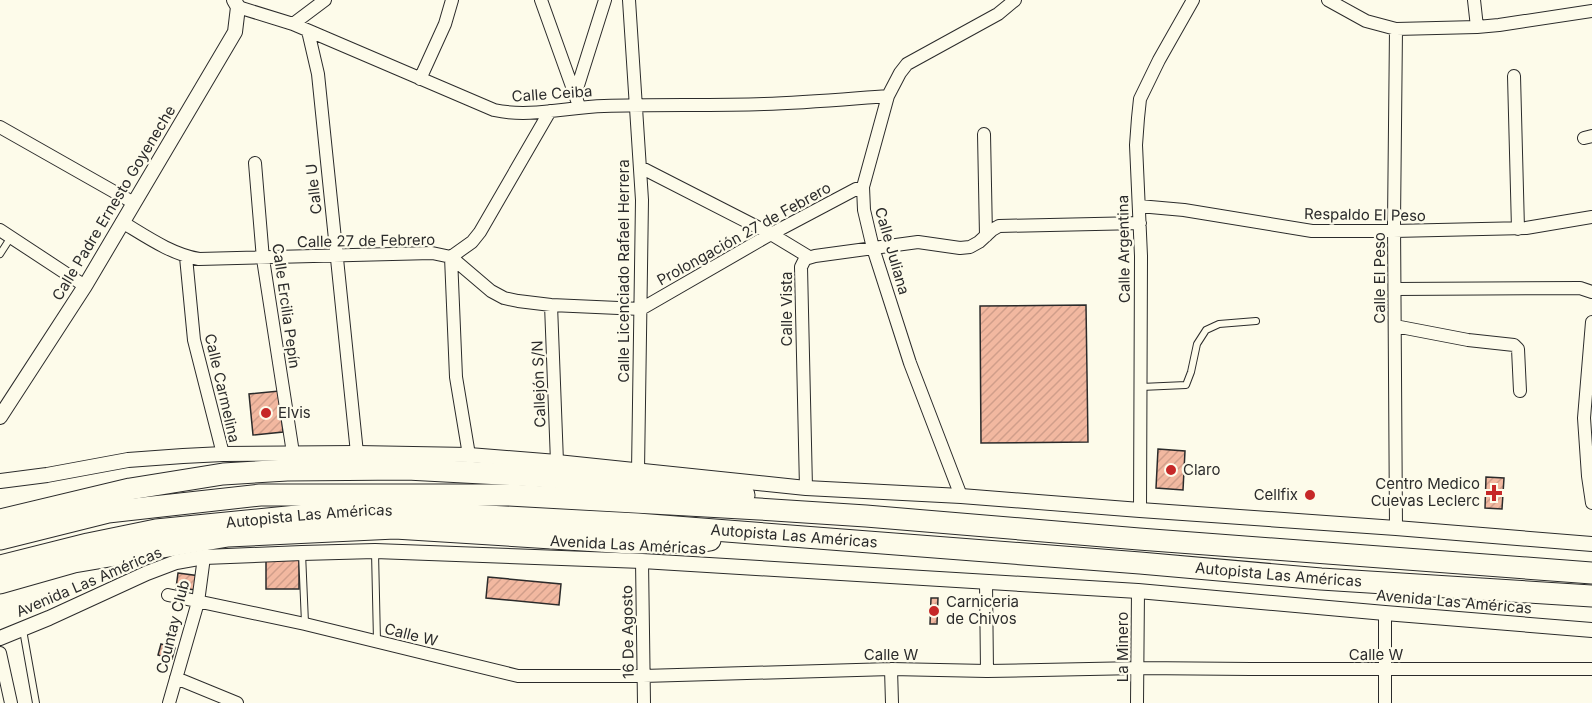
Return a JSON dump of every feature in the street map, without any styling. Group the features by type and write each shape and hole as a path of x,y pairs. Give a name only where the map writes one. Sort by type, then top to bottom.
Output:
{"highway":[{"path":"0,520 130,489 223,474 287,470 395,469 676,486 866,516"},
{"name":"Autopista Las Américas","path":"0,538 108,512 260,495 509,495 866,516 1592,573"},
{"name":"Autopista Las Américas","path":"0,566 78,546 156,530 376,510 637,524 1321,579 1592,596"},
{"path":"0,583 74,562 228,536 395,528 630,543 698,542 748,533"}],"street":[{"path":"293,24 325,0"},
{"path":"420,79 445,24 452,0"},
{"path":"541,0 577,101"},
{"path":"577,101 605,0"},
{"name":"Calle Licenciado Rafael Herrera","path":"629,0 642,200 638,471"},
{"name":"Calle Juliana","path":"961,496 910,363 873,248 864,210 863,187 888,96 907,64 998,14 1015,0"},
{"name":"Calle Argentina","path":"1140,510 1141,256 1136,145 1140,99 1193,0"},
{"path":"1328,0 1366,21 1396,29 1499,25 1592,11"},
{"path":"1474,0 1477,27"},
{"name":"Calle Ceiba","path":"236,3 293,24 494,110 507,113 550,111 577,101 636,104 764,104 888,96"},
{"name":"Calle Padre Ernesto Goyeneche","path":"0,417 85,286 235,32 236,3"},
{"name":"Calle El Peso","path":"1396,29 1394,231 1396,528"},
{"name":"Calle U","path":"308,31 318,74 357,453"},
{"path":"1514,76 1518,229"},
{"path":"469,455 456,377 451,256 472,242 480,232 550,111"},
{"path":"0,127 134,203"},
{"path":"984,134 986,236"},
{"name":"Calle Ercilia Pepín","path":"255,163 263,259 293,453"},
{"path":"640,167 771,234 809,257"},
{"name":"Prolongación 27 de Febrero","path":"641,309 771,234 863,187"},
{"name":"Respaldo El Peso","path":"1139,206 1184,210 1312,231 1518,229 1592,217"},
{"name":"Calle 27 de Febrero","path":"122,222 186,257 263,259 288,256 432,253 451,256 491,291 504,298 551,305 641,309"},
{"name":"Calle Vista","path":"806,488 801,267 805,259 918,242 960,248 970,247 999,226 1140,223"},
{"path":"0,230 85,286"},
{"name":"Calle Carmelina","path":"186,257 194,340 222,454"},
{"path":"1395,289 1580,288 1592,292"},
{"name":"Callejón S/N","path":"551,305 557,462"},
{"path":"1592,322 1584,418 1592,503"},
{"path":"1395,326 1468,340 1514,345 1518,349 1520,391"},
{"path":"0,481 128,460 222,454 469,455 806,488 961,496 1592,544"},
{"name":"Avenida Las Américas","path":"0,638 176,562 204,557 375,551 642,561 1138,591 1592,630"},
{"name":"Countay Club","path":"169,703 198,602 204,557"},
{"name":"16 De Agosto","path":"642,561 644,703"},
{"path":"986,583 987,671"},
{"name":"La Minero","path":"1137,703 1138,591"},
{"name":"Calle W","path":"168,595 305,624 518,676 643,676 891,669 987,671 1138,668 1592,669"},
{"path":"1385,613 1385,703"},
{"path":"0,653 11,703"},
{"path":"891,669 892,703"},
{"path":"176,678 237,703"}],"lane":[{"path":"0,254 11,237"},
{"path":"1141,387 1186,385 1197,344 1206,330 1219,324 1256,321"},
{"path":"375,551 377,642"},
{"path":"302,553 305,624"},
{"path":"23,629 36,703"}],"building":[{"path":"1086,305 1088,442 981,443 980,306"},
{"name":"Elvis","path":"279,391 283,432 253,435 249,394"},
{"name":"Claro","path":"1158,449 1185,451 1183,490 1156,488"},
{"name":"Centro Medico Cuevas Leclerc","path":"1486,477 1504,478 1502,509 1485,508"},
{"path":"266,559 299,559 299,589 266,589"},
{"path":"178,573 200,576 198,590 176,588"},
{"path":"488,577 561,584 559,605 486,598"},
{"name":"Carniceria de Chivos","path":"931,598 938,598 937,624 930,624"},
{"path":"161,644 175,648 172,659 158,655"}],"place":[{"name":"Elvis","path":"266,413"},
{"name":"Claro","path":"1171,470"},
{"name":"Centro Medico Cuevas Leclerc","path":"1494,493"},
{"name":"Cellfix","path":"1310,495"},
{"name":"Carniceria de Chivos","path":"934,611"}]}
